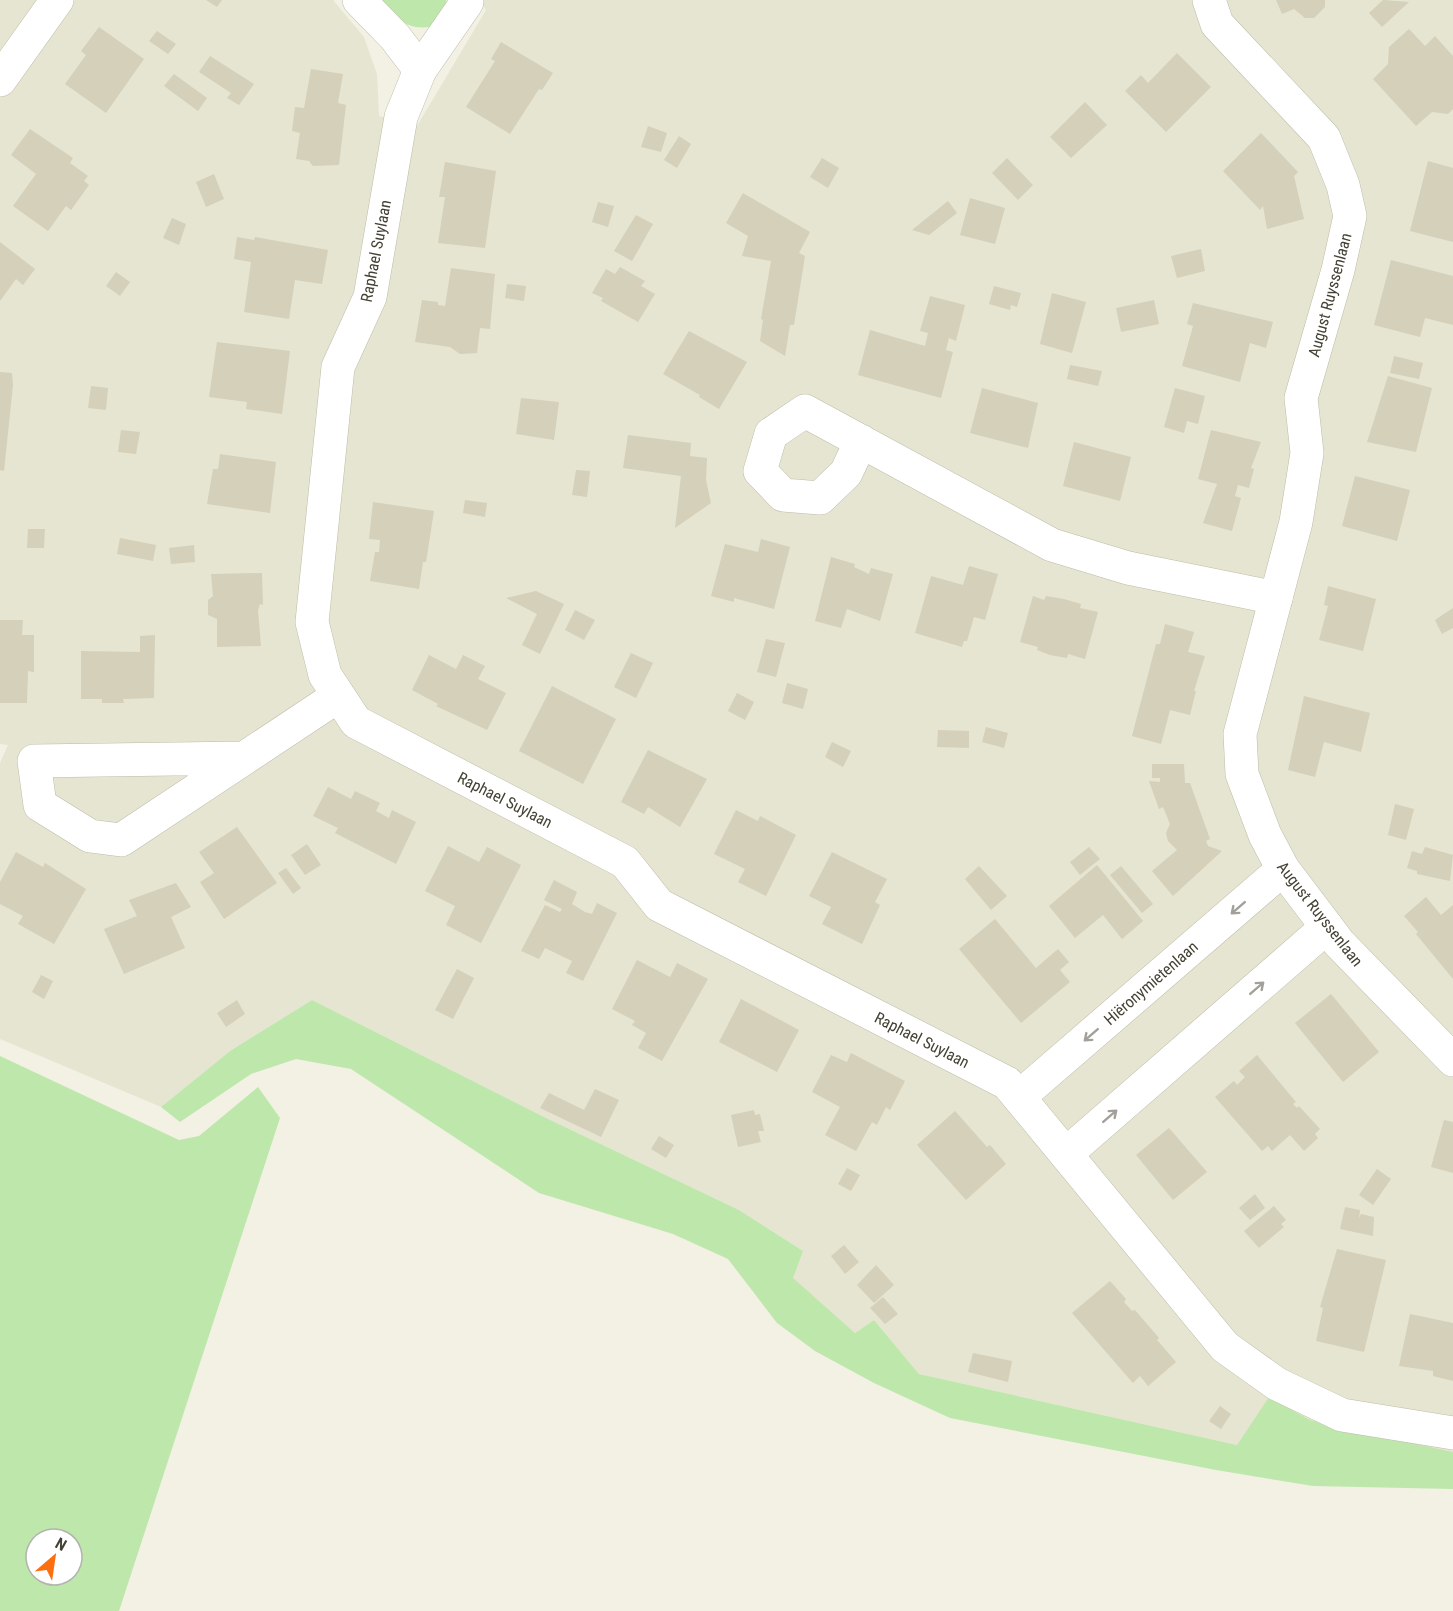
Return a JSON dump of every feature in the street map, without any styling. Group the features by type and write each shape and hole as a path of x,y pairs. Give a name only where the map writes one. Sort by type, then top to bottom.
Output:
{"street":[{"path":"0,80 57,0"},
{"path":"359,0 395,38 420,70"},
{"name":"Raphael Suylaan","path":"465,0 467,2 420,70 401,117 370,297 338,367 312,622 325,675 338,696 356,722 625,862 659,905 1006,1083 1225,1347 1268,1378 1342,1414 1453,1433"},
{"name":"August Ruyssenlaan","path":"1209,0 1217,24 1324,138 1343,185 1350,216 1338,270 1301,398 1307,453 1296,522 1240,734 1242,774 1265,836 1283,870 1327,927 1370,976 1453,1060"},
{"path":"861,441 1052,545 1128,568 1276,598"},
{"path":"244,758 34,762 40,805 90,836 121,840 338,696"},
{"name":"Hiëronymietenlaan","path":"1019,1097 1283,870"},
{"path":"1066,1154 1327,927"}],"shaded area":[{"path":"0,0 333,0 364,37 377,74 379,116 417,126 486,10 479,0 1453,0 1453,1452 1310,1420 1270,1397 1237,1445 919,1374 874,1320 855,1333 792,1278 803,1251 739,1210 544,1117 312,1000 230,1051 161,1107 0,1039 0,763 8,745 0,744"}],"green space":[{"path":"380,0 446,0 448,6 430,27 421,27 402,21"},
{"path":"312,1000 544,1117 739,1210 803,1251 793,1278 855,1333 874,1320 919,1374 1237,1445 1269,1397 1310,1420 1453,1452 1453,1489 1313,1486 1216,1470 950,1418 874,1383 815,1351 777,1323 728,1259 673,1234 539,1193 351,1069 296,1059 251,1074 180,1122 161,1107 230,1051"},
{"path":"0,1056 179,1140 199,1136 258,1087 280,1118 119,1611 0,1611"}],"building":[{"path":"206,0 222,0 217,7"},
{"path":"1276,0 1325,0 1325,7 1314,18 1305,18 1294,9 1282,14"},
{"path":"1383,0 1409,2 1382,27 1369,13"},
{"path":"99,27 144,59 106,113 65,84 86,55 81,51"},
{"path":"1409,29 1425,46 1435,36 1453,56 1453,109 1448,114 1432,112 1416,126 1373,79 1388,64 1389,47"},
{"path":"157,31 176,44 168,54 149,41"},
{"path":"501,42 553,73 542,90 539,89 510,134 466,107 495,61 491,59"},
{"path":"1177,53 1211,87 1166,132 1125,91 1141,75 1148,83"},
{"path":"210,56 254,84 239,105 227,98 231,93 199,72"},
{"path":"311,69 343,74 338,103 346,105 339,165 313,166 309,161 296,159 300,133 292,131 295,107 304,108"},
{"path":"174,74 207,98 198,111 164,86"},
{"path":"1085,102 1107,125 1071,158 1050,137"},
{"path":"648,126 667,133 661,152 641,147"},
{"path":"30,129 73,158 70,163 88,176 84,181 89,185 71,210 66,206 48,231 13,206 36,174 11,155"},
{"path":"1261,133 1298,172 1294,176 1304,219 1267,229 1263,206 1260,210 1223,171"},
{"path":"679,136 691,144 677,168 664,160"},
{"path":"822,158 839,168 828,188 810,177"},
{"path":"1007,158 1033,185 1018,200 992,173"},
{"path":"1428,161 1453,168 1453,242 1410,231"},
{"path":"445,162 496,171 485,248 438,243 445,197 439,197"},
{"path":"214,174 224,199 206,207 196,182"},
{"path":"743,193 810,232 799,253 805,256 794,325 790,325 785,356 760,341 763,320 761,319 771,261 742,256 748,236 726,223"},
{"path":"970,198 1005,208 995,244 960,235"},
{"path":"948,201 957,213 929,235 912,230"},
{"path":"598,202 614,206 608,227 592,222"},
{"path":"636,215 653,224 632,261 614,251"},
{"path":"172,218 186,224 179,245 163,238"},
{"path":"237,237 254,240 255,237 328,250 322,284 295,280 289,319 244,312 251,262 234,259"},
{"path":"0,242 35,269 23,285 16,279 0,301"},
{"path":"1201,249 1205,271 1177,278 1171,256"},
{"path":"1391,260 1453,276 1453,325 1425,318 1420,337 1374,325"},
{"path":"620,267 645,281 641,286 655,294 638,322 601,301 603,298 592,293 606,269 615,274"},
{"path":"451,268 495,274 490,329 480,328 477,353 460,354 450,347 415,342 422,300 438,302 438,305 445,306"},
{"path":"116,272 130,282 120,296 106,286"},
{"path":"507,284 526,286 524,301 505,298"},
{"path":"994,286 1021,293 1017,307 1011,305 1010,310 989,304"},
{"path":"1052,293 1086,302 1072,353 1040,344"},
{"path":"930,296 965,305 956,341 949,338 946,350 953,352 941,398 858,375 870,330 925,346 928,333 920,331"},
{"path":"1154,300 1159,324 1121,332 1116,308"},
{"path":"1193,303 1273,322 1266,348 1250,343 1240,382 1182,366 1193,326 1187,324"},
{"path":"689,331 747,362 719,409 699,397 700,395 663,374"},
{"path":"217,342 290,351 282,414 246,409 247,402 209,397"},
{"path":"1394,356 1423,363 1419,379 1390,373"},
{"path":"1070,365 1102,371 1098,386 1067,379"},
{"path":"0,372 12,373 13,385 4,471 0,470"},
{"path":"1388,376 1432,388 1416,452 1367,442"},
{"path":"91,386 108,388 106,410 88,408"},
{"path":"982,388 1038,403 1028,448 970,433"},
{"path":"1175,388 1205,396 1198,424 1187,421 1184,433 1164,427"},
{"path":"521,398 559,402 554,440 516,434"},
{"path":"121,430 140,432 136,454 118,452"},
{"path":"1211,430 1261,442 1251,468 1254,469 1249,488 1238,485 1235,496 1241,498 1232,531 1203,523 1217,484 1198,479"},
{"path":"628,435 691,443 690,456 707,458 706,480 711,503 675,528 681,476 623,468"},
{"path":"1074,442 1131,457 1120,501 1063,486"},
{"path":"220,454 276,462 270,513 207,504 213,469 218,469"},
{"path":"576,470 590,471 587,497 572,495"},
{"path":"1355,476 1410,490 1397,541 1342,526"},
{"path":"465,500 487,503 485,517 463,513"},
{"path":"373,502 434,511 419,589 370,581 375,552 379,552 380,540 369,539"},
{"path":"28,529 45,529 44,548 27,548"},
{"path":"120,538 156,545 153,561 117,554"},
{"path":"761,539 790,547 774,609 734,598 734,602 711,596 725,544 758,552"},
{"path":"194,545 195,562 171,564 169,548"},
{"path":"831,557 855,564 854,567 869,574 871,568 893,574 880,621 847,609 841,628 815,621"},
{"path":"969,566 998,574 985,620 974,617 967,641 964,641 962,647 915,633 931,576 963,585"},
{"path":"262,573 263,605 260,604 258,610 261,646 217,647 217,619 208,615 208,600 213,596 211,574"},
{"path":"1328,586 1376,599 1363,651 1319,640 1328,606 1324,605"},
{"path":"536,591 564,604 540,654 522,645 537,614 506,598"},
{"path":"1033,596 1044,600 1046,596 1064,599 1081,604 1080,608 1098,612 1085,659 1068,654 1067,658 1050,655 1037,650 1038,647 1020,642"},
{"path":"1453,608 1453,628 1442,634 1435,620"},
{"path":"575,610 595,620 584,640 565,630"},
{"path":"0,620 23,620 22,635 34,635 34,672 28,671 27,703 0,703"},
{"path":"1165,624 1194,632 1188,652 1205,656 1194,691 1196,691 1190,715 1170,710 1161,744 1132,736 1156,644 1160,644"},
{"path":"155,635 154,698 123,699 124,703 102,703 102,699 81,699 81,651 140,652 140,636"},
{"path":"766,639 785,643 776,677 757,672"},
{"path":"631,653 653,663 636,698 614,687"},
{"path":"429,655 456,669 463,655 485,666 478,679 506,693 487,730 436,706 438,704 412,690"},
{"path":"787,683 808,689 803,709 782,703"},
{"path":"552,686 616,719 583,784 519,751"},
{"path":"737,693 754,702 745,720 728,711"},
{"path":"1304,696 1370,713 1361,752 1324,742 1315,777 1288,770"},
{"path":"986,727 1008,733 1004,748 982,742"},
{"path":"938,730 969,731 969,748 937,747"},
{"path":"832,742 851,751 843,767 825,757"},
{"path":"648,750 707,779 680,827 648,807 644,814 621,802"},
{"path":"1152,764 1184,764 1185,783 1190,783 1210,839 1206,841 1208,846 1222,851 1173,896 1152,871 1177,850 1168,841 1166,833 1170,824 1163,807 1159,809 1149,781 1160,782 1160,778 1152,778"},
{"path":"328,787 351,799 355,791 380,803 376,811 389,818 392,810 416,822 396,864 335,833 338,828 313,816"},
{"path":"1395,804 1414,809 1406,840 1388,835"},
{"path":"736,810 758,821 760,816 796,835 766,896 738,882 745,869 714,854"},
{"path":"237,827 277,883 224,919 200,882 214,873 199,852"},
{"path":"307,844 321,865 305,875 291,855"},
{"path":"448,846 479,862 487,847 521,865 481,943 446,925 455,906 425,891"},
{"path":"1089,847 1100,859 1080,875 1070,862"},
{"path":"1425,847 1453,855 1450,881 1417,874 1417,871 1407,868 1412,851 1422,854"},
{"path":"16,852 43,867 45,863 86,889 54,944 18,924 23,916 0,904 0,882"},
{"path":"832,852 887,879 875,902 880,905 862,944 822,924 831,907 809,896"},
{"path":"1097,865 1143,921 1122,939 1103,915 1075,938 1049,906"},
{"path":"979,866 1007,896 991,910 965,879"},
{"path":"1121,866 1153,904 1142,913 1110,875"},
{"path":"286,868 301,888 293,894 278,873"},
{"path":"554,880 577,892 572,904 585,912 592,914 597,903 617,913 583,981 566,973 572,961 545,948 539,959 521,951 545,905 560,912 562,909 544,900"},
{"path":"176,883 191,907 171,917 185,948 124,974 104,929 137,916 129,900"},
{"path":"1426,897 1441,915 1453,905 1453,979 1404,916"},
{"path":"995,919 1036,968 1058,949 1069,962 1060,970 1070,982 1021,1023 959,949"},
{"path":"637,960 670,977 677,963 708,979 662,1061 638,1048 646,1033 632,1025 635,1021 612,1009"},
{"path":"457,969 474,978 453,1019 435,1010"},
{"path":"41,975 53,981 44,999 32,992"},
{"path":"1331,994 1379,1052 1343,1082 1295,1023"},
{"path":"741,999 799,1030 777,1072 719,1042"},
{"path":"237,1000 245,1014 226,1027 217,1013"},
{"path":"851,1053 905,1081 890,1110 886,1107 877,1125 872,1122 856,1151 825,1135 840,1107 812,1092 831,1055 847,1062"},
{"path":"1257,1055 1296,1102 1293,1104 1297,1108 1299,1106 1320,1129 1315,1134 1318,1138 1304,1151 1290,1135 1272,1151 1268,1146 1262,1151 1215,1097 1234,1081 1237,1085 1245,1077 1239,1071"},
{"path":"595,1089 619,1100 601,1137 540,1108 549,1093 584,1110"},
{"path":"754,1110 755,1115 760,1114 764,1131 758,1131 761,1142 738,1147 731,1115"},
{"path":"955,1111 987,1147 990,1145 1006,1164 966,1200 917,1145"},
{"path":"1444,1120 1453,1122 1453,1173 1431,1167"},
{"path":"1169,1128 1207,1172 1173,1200 1136,1155"},
{"path":"659,1136 674,1145 666,1158 651,1149"},
{"path":"847,1168 860,1175 851,1191 838,1184"},
{"path":"1377,1169 1391,1179 1373,1205 1359,1195"},
{"path":"1255,1194 1265,1208 1250,1220 1239,1208"},
{"path":"1274,1206 1286,1220 1281,1224 1284,1227 1259,1248 1244,1231"},
{"path":"1345,1207 1360,1210 1359,1218 1361,1214 1374,1217 1373,1236 1340,1229"},
{"path":"844,1245 859,1262 845,1274 831,1256"},
{"path":"1337,1249 1386,1260 1364,1352 1316,1341 1323,1308 1320,1307"},
{"path":"876,1265 894,1285 874,1303 857,1285"},
{"path":"1110,1281 1126,1299 1124,1302 1132,1311 1135,1310 1176,1362 1148,1386 1140,1376 1133,1383 1072,1313"},
{"path":"883,1297 898,1314 885,1324 870,1308"},
{"path":"1410,1314 1453,1323 1453,1381 1433,1376 1433,1371 1399,1366"},
{"path":"973,1353 1012,1361 1008,1382 968,1372"},
{"path":"1220,1406 1231,1414 1221,1429 1209,1421"}]}
